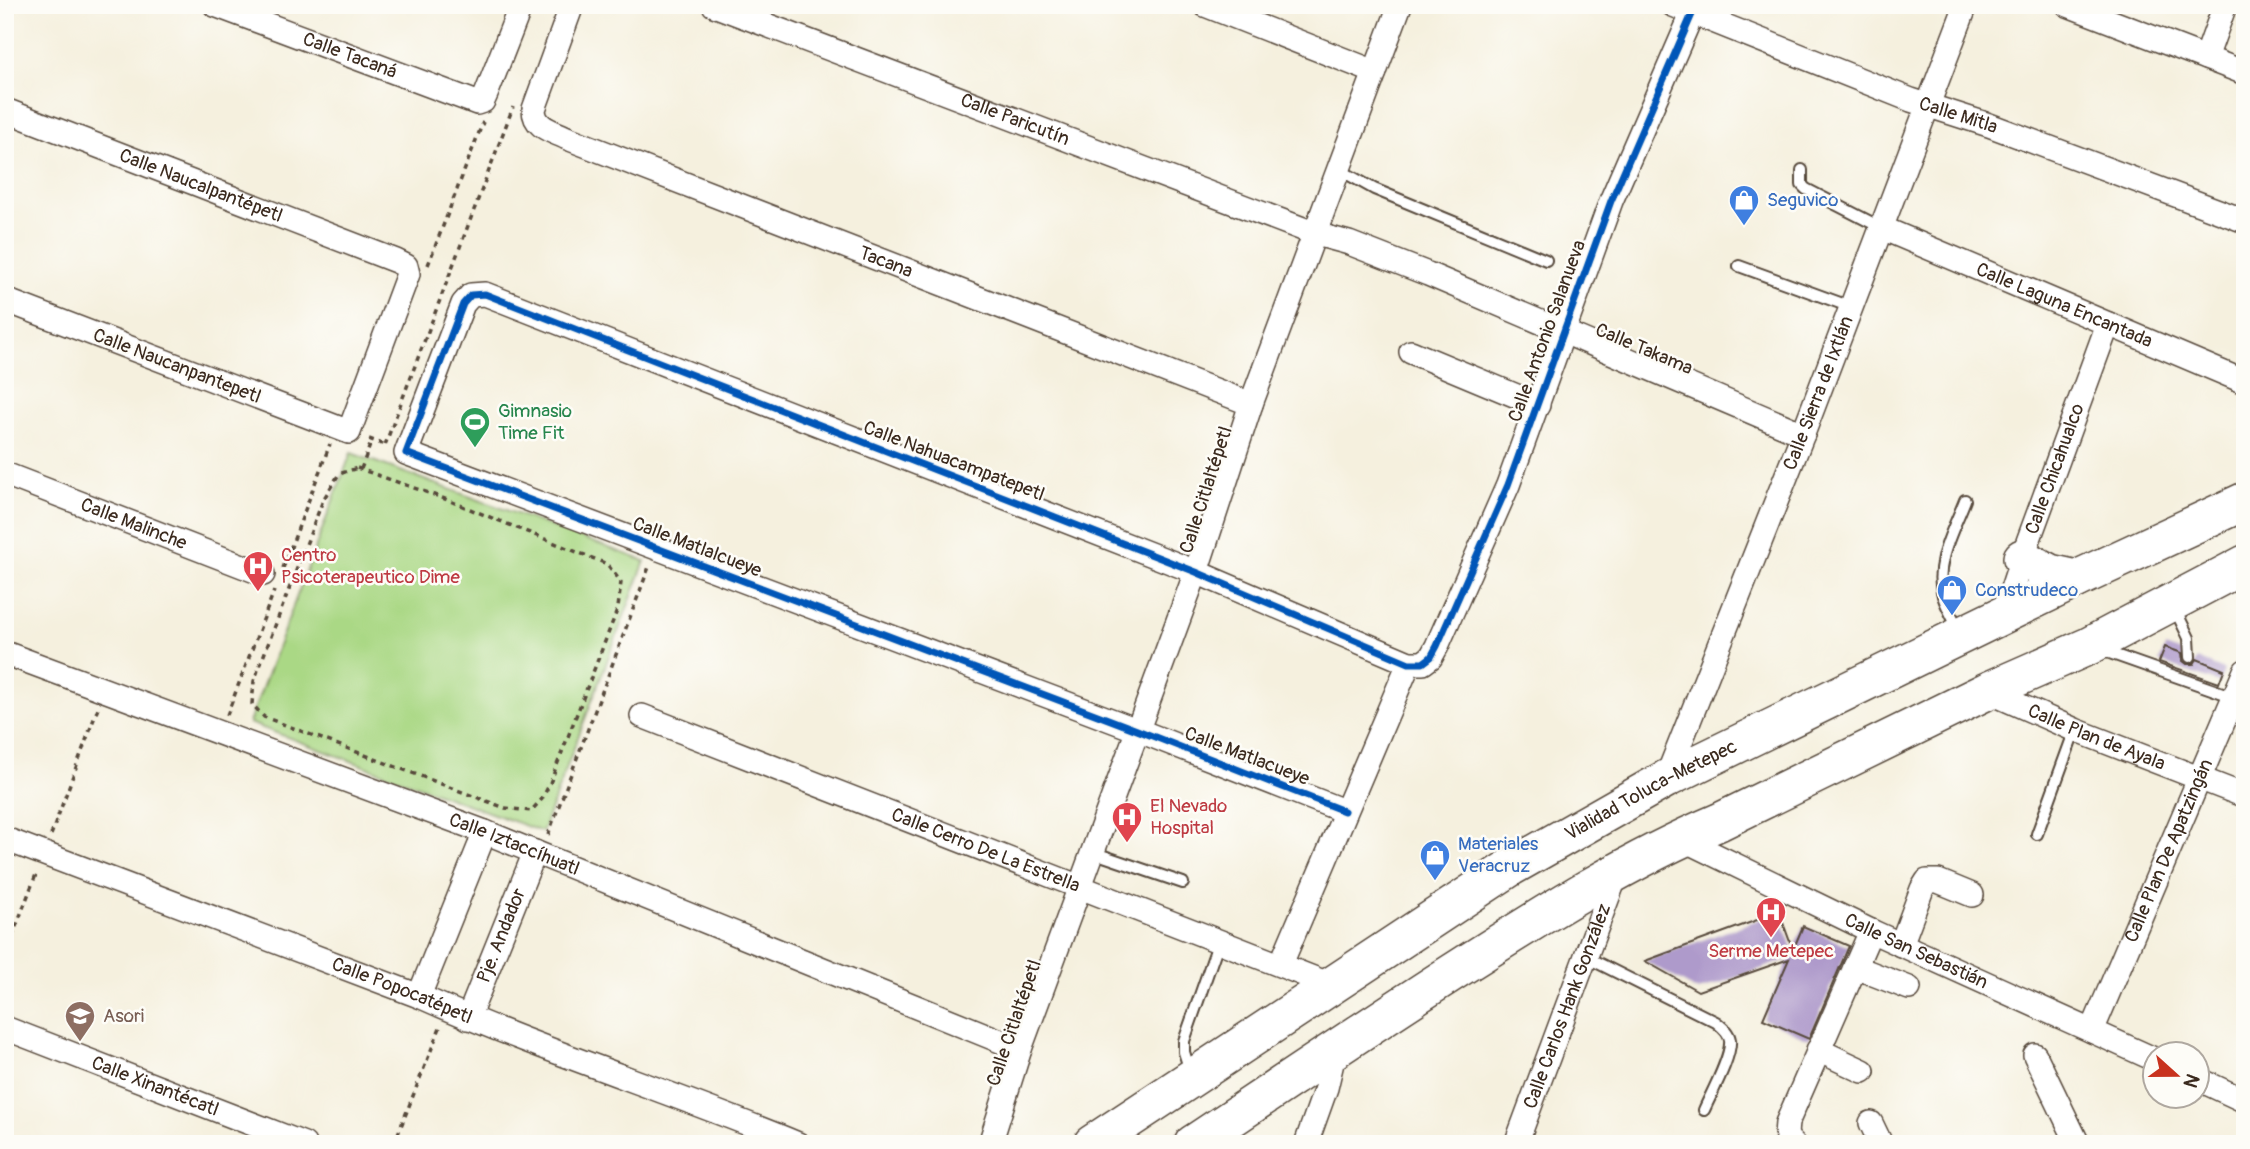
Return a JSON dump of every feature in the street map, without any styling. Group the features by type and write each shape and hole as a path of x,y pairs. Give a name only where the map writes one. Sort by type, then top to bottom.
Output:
{"highway":[{"name":"Vialidad Toluca-Metepec","path":"1092,1144 1511,867 1666,779 2077,579 2245,501"},
{"path":"2022,558 2050,573 2077,579"},
{"path":"1193,1144 1392,1009 1618,870 1987,691 2089,646 2245,564"}],"street":[{"name":"Calle Tacaná","path":"215,5 472,102 485,96"},
{"path":"485,96 521,5"},
{"path":"534,109 572,5"},
{"name":"Calle Paricutín","path":"714,5 1316,234"},
{"path":"1205,5 1375,72"},
{"name":"Calle Citlaltépetl","path":"990,1144 1020,1049 1196,572 1251,404 1400,5"},
{"name":"Calle Sierra de Ixtlán","path":"1666,779 1804,434 1966,5"},
{"path":"2068,5 2245,73"},
{"path":"2206,58 2225,5"},
{"name":"Calle Mitla","path":"1687,8 1928,106 1989,125 2245,221"},
{"name":"Calle Antonio Salanueva","path":"1281,964 1345,811 1416,663 1431,657 1437,646 1508,485 1562,332 1687,8"},
{"name":"Tacana","path":"534,109 534,117 541,126 567,138 1251,404"},
{"name":"Calle Naucalpantépetl","path":"5,110 406,266 408,274 349,432"},
{"name":"Calle Laguna Encantada","path":"1882,228 2245,382"},
{"name":"Calle Takama","path":"1316,234 1349,243 1394,261 1804,434"},
{"name":"Calle Nahuacampatepetl","path":"406,453 463,304 471,296 485,294 1196,572 1416,663"},
{"name":"Calle Naucanpantepetl","path":"5,300 349,432"},
{"name":"Calle Chicahualco","path":"2003,616 2108,324"},
{"path":"1411,352 1538,405"},
{"name":"Calle Matlalcueye","path":"406,453 1137,730"},
{"name":"Calle Malinche","path":"5,474 263,575"},
{"name":"Calle Iztaccíhuatl","path":"5,653 485,832 1020,1049"},
{"name":"Calle Plan De Apatzingán","path":"2092,1031 2245,671"},
{"name":"Calle Plan de Ayala","path":"1987,691 2075,730 2245,796"},
{"name":"Calle Cerro De La Estrella","path":"642,716 1331,985"},
{"name":"Calle Matlacueye","path":"1137,730 1345,811"},
{"path":"419,996 485,832"},
{"name":"Calle San Sebastián","path":"1680,838 1871,931 2142,1054"},
{"name":"Calle Popocatépetl","path":"5,839 798,1144"},
{"name":"Pje. Andador","path":"458,1013 538,853"},
{"name":"Calle Carlos Hank González","path":"1516,1144 1618,870"},
{"path":"1901,945 1927,881 1938,881 1972,895"},
{"path":"1793,1144 1787,1139 1787,1123 1871,931"},
{"path":"1855,967 1909,988"},
{"name":"Calle Xinantécatl","path":"5,1028 304,1144"},
{"path":"1306,1144 1323,1099 1335,1050"},
{"path":"1818,1050 1863,1070"},
{"path":"2035,1055 2078,1144"},
{"path":"2212,1086 2245,1101"},
{"path":"1871,1123 1881,1144"}],"lane":[{"path":"1340,170 1374,189 1546,260"},
{"path":"1802,170 1802,185 1806,189 1882,228"},
{"path":"1740,266 1851,307"},
{"path":"1962,636 1944,599 1939,577 1944,554 1965,500"},
{"path":"2172,601 2189,638 2190,657"},
{"path":"2089,646 2234,697"},
{"path":"2037,834 2075,730"},
{"path":"1092,852 1183,883"},
{"path":"1192,1078 1184,1052 1184,1041 1219,941"},
{"path":"1586,957 1716,1022 1726,1030 1730,1039 1729,1052 1704,1110"}],"path":[{"path":"426,272 493,94 485,96"},
{"path":"384,445 515,102 534,109"},
{"path":"349,432 406,453"},
{"path":"361,469 372,440"},
{"path":"361,469 440,497 607,564 621,582 618,608 555,770 542,799 531,811 505,808 388,765 264,716 252,704 254,681 323,500 339,474 361,469"},
{"path":"538,853 656,549"},
{"path":"5,954 105,690"},
{"path":"394,1144 458,1013"}],"green space":[{"path":"351,453 645,561 542,832 249,723"}],"building":[{"path":"2165,647 2182,653 2183,661 2187,664 2194,664 2197,659 2224,670 2219,683 2159,662"},
{"path":"1779,912 1793,950 1803,926 1849,946 1809,1039 1763,1019 1789,959 1698,991 1645,961"}],"cycle path":[{"path":"1344,811 406,453 463,304 471,295 485,294 1196,572 1409,663 1423,663 1431,657 1437,646 1508,485 1611,201 1696,5"}],"place":[{"name":"Seguvico","path":"1744,227"},
{"name":"Gimnasio Time Fit","path":"475,449"},
{"name":"Centro Psicoterapeutico Dime","path":"258,593"},
{"name":"Construdeco","path":"1952,617"},
{"name":"El Nevado Hospital","path":"1127,844"},
{"name":"Materiales Veracruz","path":"1435,882"},
{"name":"Serme Metepec","path":"1771,939"},
{"name":"Asori","path":"80,1043"}]}
